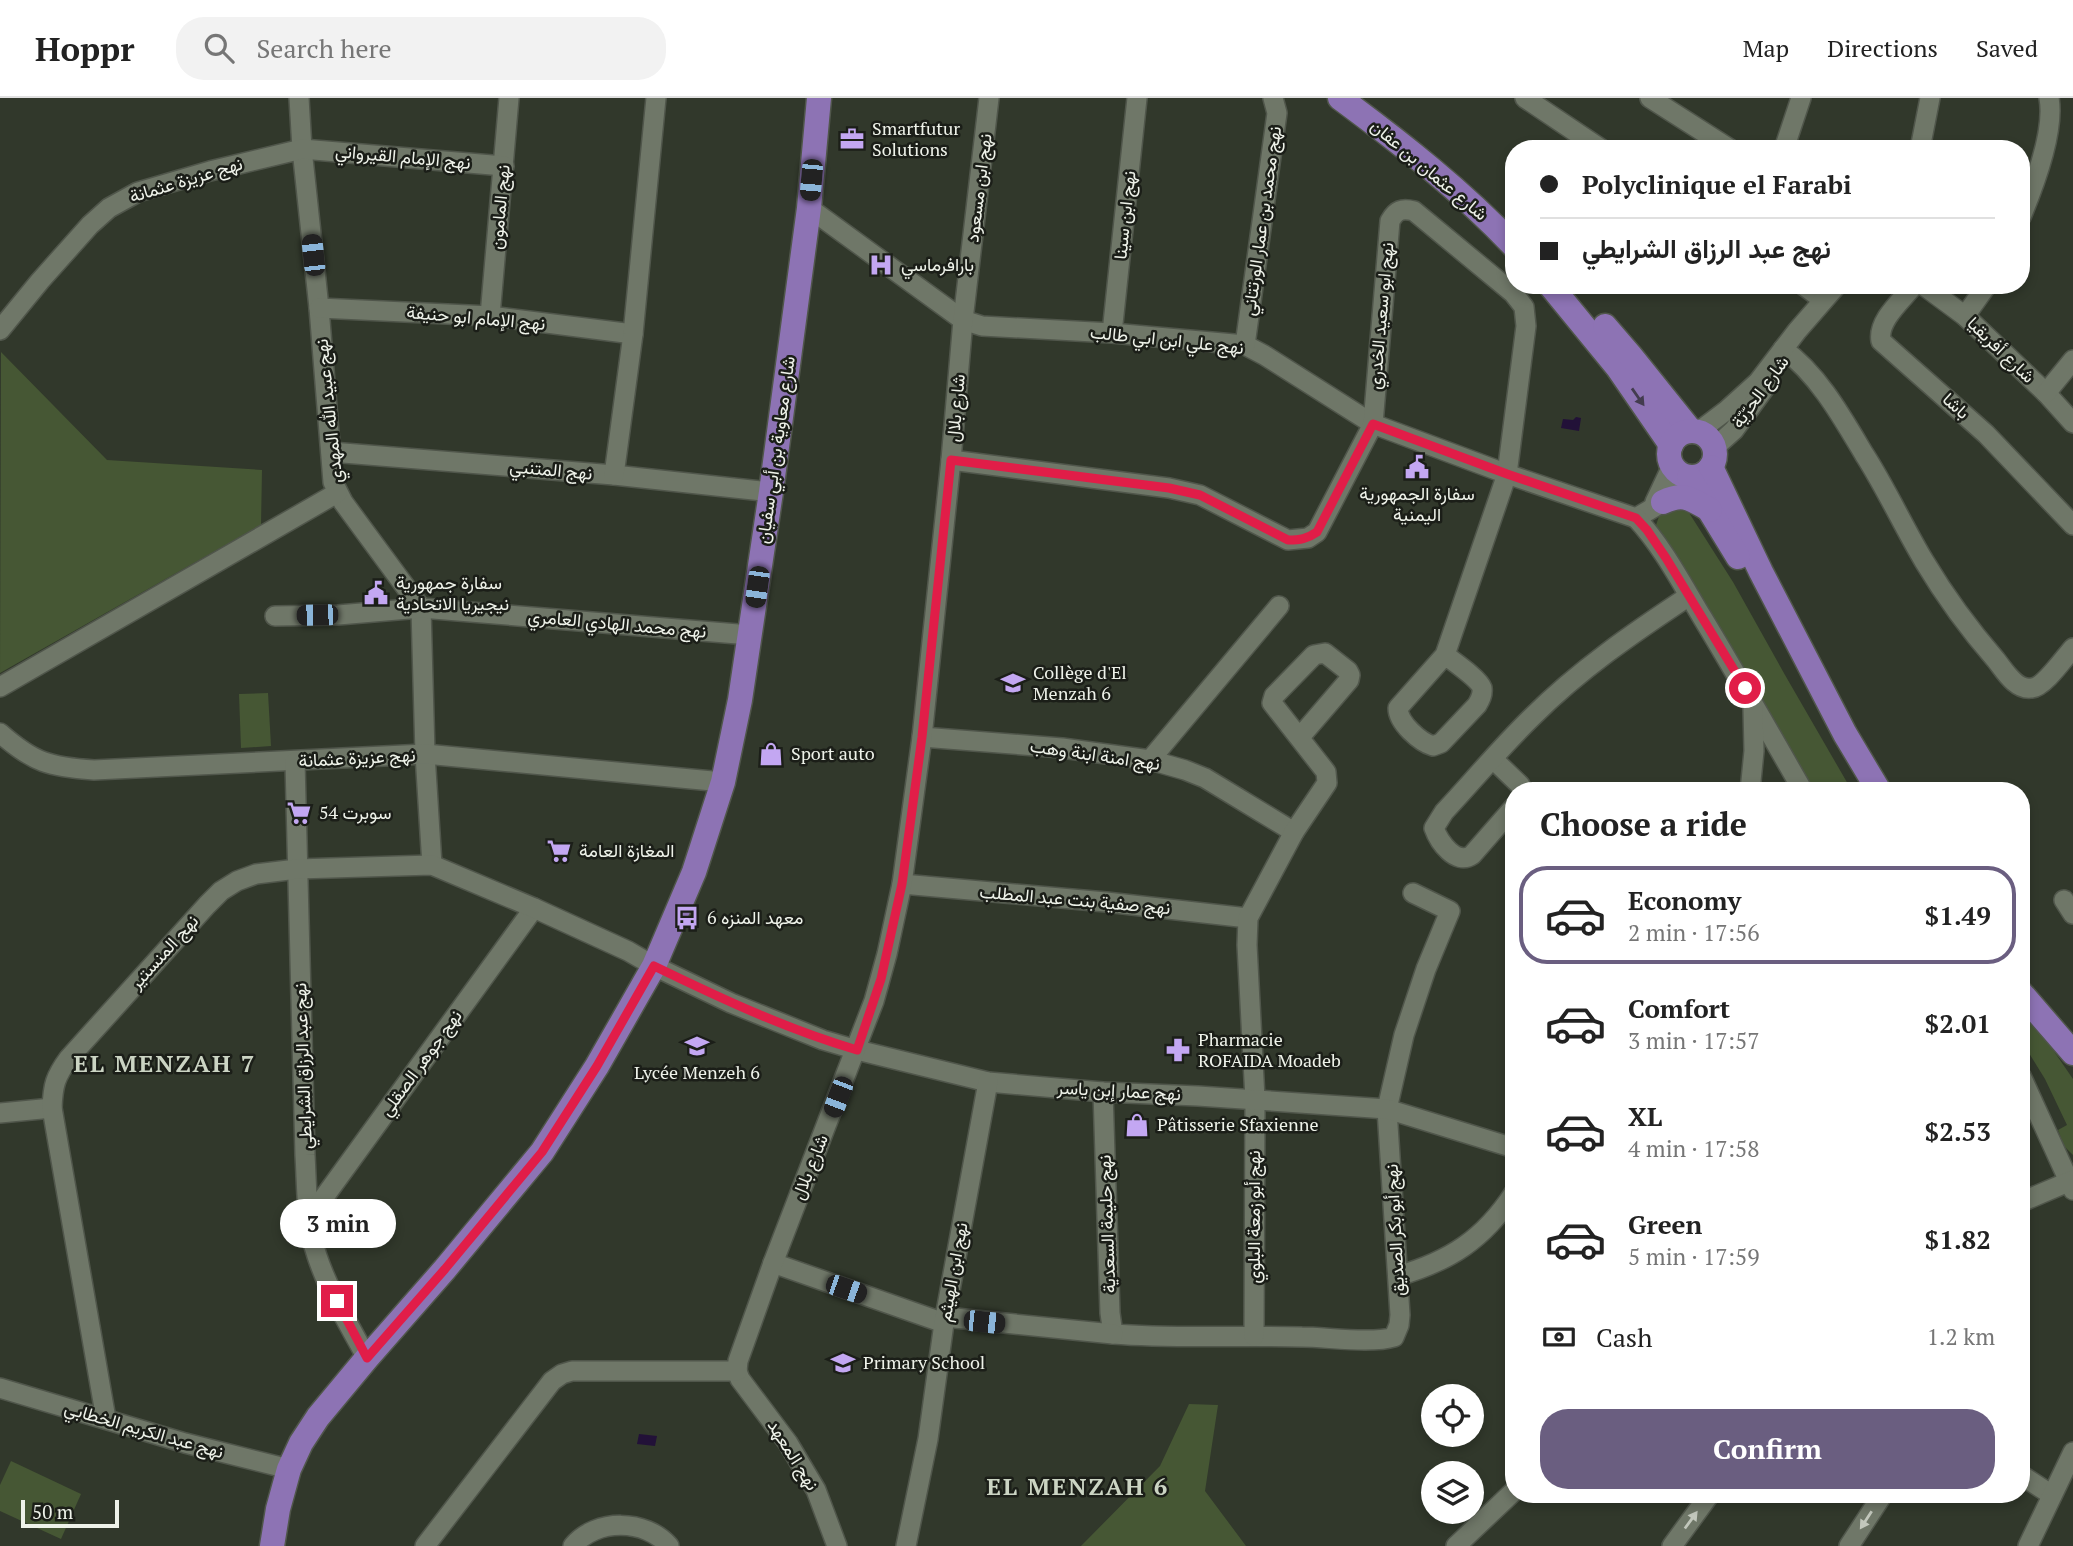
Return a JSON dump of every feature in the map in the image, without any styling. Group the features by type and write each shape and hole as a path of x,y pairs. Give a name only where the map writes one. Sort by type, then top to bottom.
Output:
{"main road":[{"name":"شارع معاوية بن أبي سفيان","path":"272,1546 278,1509 289,1469 301,1443 318,1417 542,1152 597,1066 654,966 694,872 723,782 740,700 809,208 819,98"},
{"name":"شارع عثمان بن عفان","path":"1340,98 1395,138 1505,237"},
{"name":"شارع عثمان بن عفان","path":"1361,98 1459,176 1505,219"},
{"path":"1557,294 1691,455 1711,510 1751,578 1836,742 1861,782"},
{"path":"1576,294 1630,355 1691,455 1761,572 1844,734 1873,782"},
{"path":"1649,511 1671,498 1684,496 1711,510"},
{"path":"2030,984 2073,1027"},
{"path":"2030,1003 2073,1053"}],"street":[{"name":"نهج عبيد الله المهدي","path":"299,98 333,482 337,493 421,608"},
{"name":"نهج المامون","path":"490,316 509,98"},
{"path":"614,475 633,334 656,98"},
{"name":"نهج ابن مسعود","path":"963,320 989,98"},
{"name":"نهج ابن سينا","path":"1112,333 1137,98"},
{"name":"نهج محمد بن عمار الورتتاني","path":"1245,345 1277,113 1273,98"},
{"path":"1525,98 1552,105 1591,140"},
{"path":"1650,98 1716,140"},
{"path":"1680,117 1685,98"},
{"path":"1787,140 1801,98"},
{"path":"1922,140 1930,98"},
{"path":"2030,190 2042,155 2049,98"},
{"name":"نهج الإمام القيرواني","path":"302,149 504,166"},
{"name":"نهج عزيزة عثمانة","path":"0,330 90,225 123,198 167,183 302,149"},
{"name":"نهج علي ابن ابي طالب","path":"809,208 963,320 982,326 1112,333 1245,345 1373,424 1507,474 1649,511"},
{"name":"نهج ابو سعيد الخدري","path":"1373,424 1390,221 1397,211 1407,209 1422,216 1505,287"},
{"name":"نهج ابو سعيد الخدري","path":"1507,474 1526,317 1524,307 1514,294"},
{"path":"1815,294 1823,300"},
{"name":"شارع الحرّيّة","path":"1691,455 1734,429 1758,398 1797,331 1829,294"},
{"name":"باشا","path":"1907,294 1883,325 1881,341 1986,433 2073,525"},
{"name":"شارع أفريقيا","path":"1935,294 1965,316 2046,393 2073,423"},
{"path":"1965,316 1981,294"},
{"name":"نهج الإمام ابو حنيفة","path":"319,308 490,316 633,334"},
{"name":"شارع بلال","path":"737,1371 738,1361 773,1263 857,1050 881,979 902,884 922,737 963,320"},
{"path":"1786,351 1819,385 1837,411 1955,610 2011,678 2023,688 2040,685 2073,648"},
{"path":"2046,393 2073,360"},
{"path":"951,460 1188,492 1200,495 1288,540 1297,540 1308,538 1317,532 1373,424"},
{"name":"نهج المتنبي","path":"331,452 614,475 771,492"},
{"path":"1691,455 1662,489 1649,511 1647,530 1753,702 1798,782"},
{"path":"1446,655 1479,684 1483,691 1477,705 1441,743 1433,746 1425,744 1399,718 1398,708 1446,655 1507,474"},
{"path":"0,687 337,493"},
{"path":"1505,817 1466,859 1453,854 1434,828 1444,812 1531,718 1570,682 1615,645 1689,596"},
{"path":"1150,760 1279,606"},
{"path":"421,608 425,754 432,865"},
{"name":"نهج محمد الهادي العامري","path":"275,616 338,615 421,608 750,635"},
{"path":"1751,782 1754,751 1753,702"},
{"name":"نهج عزيزة عثمانة","path":"0,733 21,751 41,762 63,768 94,770 425,754 723,782"},
{"name":"نهج امنة ابنة وهب","path":"922,737 1062,748 1150,760 1205,778 1294,832"},
{"path":"1255,1099 1248,918 1294,832 1327,783 1326,772 1300,737"},
{"path":"1493,760 1517,782"},
{"name":"نهج عبد الرزاق الشرايطي","path":"295,762 309,1218 316,1255 327,1283 367,1358"},
{"name":"نهج المنستير","path":"106,1419 52,1108 53,1085 58,1072 69,1058 214,898 237,881 256,874 297,869 432,865 534,908 628,951 654,966"},
{"name":"نهج صفية بنت عبد المطلب","path":"902,884 1248,918"},
{"name":"نهج أبو بكر الصديق","path":"1113,1334 1381,1340 1394,1337 1399,1325 1398,1276 1387,1109 1404,1035 1426,969 1450,911 1413,893"},
{"name":"نهج جوهر الصقلي","path":"309,1218 534,908"},
{"name":"نهج عمار إبن ياسر","path":"654,966 731,1003 823,1040 988,1082 1103,1092 1387,1109 1505,1145"},
{"name":"نهج ابن الهيثم","path":"906,1546 928,1439 944,1320 988,1082"},
{"name":"نهج حليمة السعدية","path":"1103,1092 1113,1334"},
{"path":"2030,1095 2072,1184 2030,1199"},
{"name":"نهج أبو زمعة البلوي","path":"1254,1336 1255,1099"},
{"path":"0,1113 52,1108"},
{"path":"1398,1276 1423,1269 1460,1250 1493,1221 1505,1205"},
{"path":"773,1263 944,1320 1113,1334"},
{"path":"425,1546 552,1381 562,1374 572,1371 737,1371"},
{"name":"نهج المعهد","path":"737,1371 740,1379 788,1443 816,1490 837,1546"},
{"name":"نهج عبد الكريم الخطابي","path":"0,1388 185,1443 289,1469"},
{"path":"2028,1546 2073,1452"},
{"path":"2030,1481 2052,1495"},
{"path":"1456,1546 1505,1500"},
{"path":"1672,1546 1703,1503"},
{"path":"1849,1546 1877,1503"},
{"path":"573,1546 577,1541 597,1531 621,1524 641,1528 662,1538 669,1546"}],"green space":[{"path":"1,352 107,460 262,470 261,525 0,673"},
{"path":"1686,508 1733,582 1847,782 1802,782 1665,546 1656,525 1661,511"},
{"path":"268,693 271,746 241,748 239,694"},
{"path":"2030,1020 2073,1079 2073,1155 2064,1146 2058,1130 2067,1125 2030,1055"},
{"path":"1189,1404 1218,1405 1205,1491 1246,1546 1081,1546 1160,1466"},
{"path":"11,1461 81,1494 61,1539 0,1511 0,1485"}],"shaded area":[{"path":"1576,417 1581,418 1579,431 1561,428 1563,419 1573,420"},
{"path":"639,1434 657,1436 655,1446 637,1444"}],"place":[{"name":"Smartfutur Solutions","path":"852,139"},
{"name":"بارافرماسي","path":"881,265"},
{"name":"سفارة الجمهورية اليمنية","path":"1417,467"},
{"name":"سفارة جمهورية نيجيريا الاتحادية","path":"376,593"},
{"name":"Collège d'El Menzah 6","path":"1013,683"},
{"name":"Sport auto","path":"771,754"},
{"name":"سوبرت 54","path":"299,813"},
{"name":"المغازة العامة","path":"559,851"},
{"name":"معهد المنزه 6","path":"687,918"},
{"name":"Lycée Menzeh 6","path":"697,1046"},
{"name":"Pharmacie ROFAIDA Moadeb","path":"1178,1050"},
{"name":"Pâtisserie Sfaxienne","path":"1137,1125"},
{"name":"Primary School","path":"843,1363"}],"district":[{"name":"EL MENZAH 7","path":"165,1064"},
{"name":"EL MENZAH 6","path":"1078,1487"}],"route":[{"path":"337,1301 367,1358 542,1152 597,1066 654,966 731,1003 823,1040 857,1050 881,979 902,884 922,737 951,460 1188,492 1200,495 1288,540 1297,540 1308,538 1317,532 1373,424 1636,518 1666,558 1745,688"}]}
